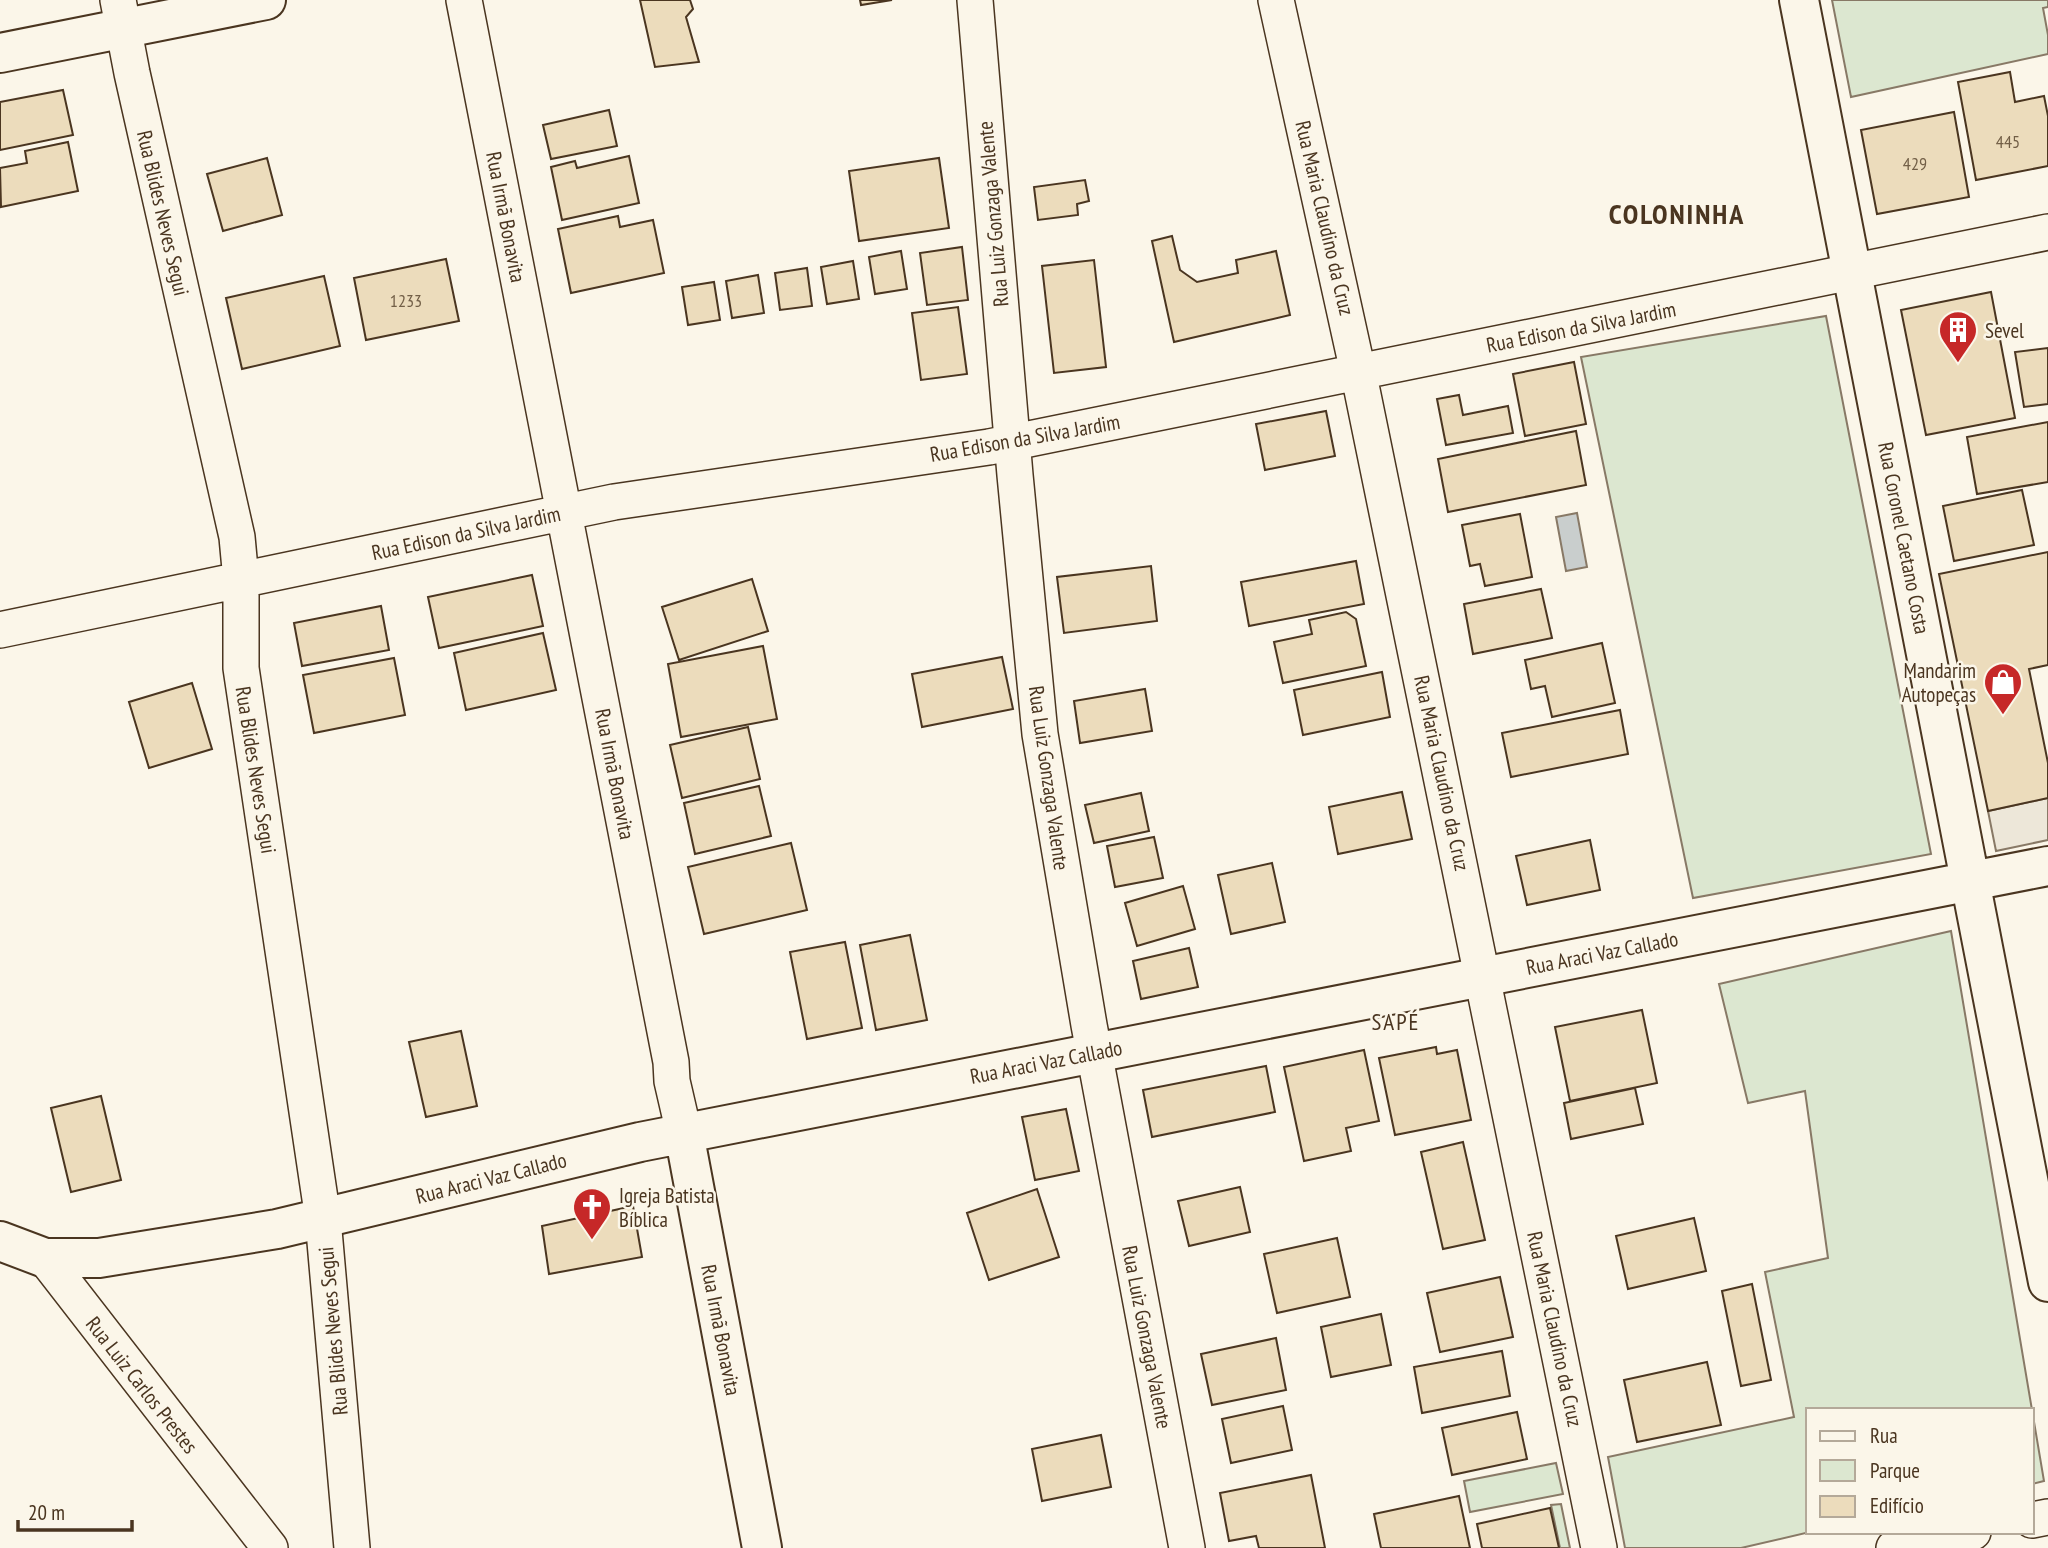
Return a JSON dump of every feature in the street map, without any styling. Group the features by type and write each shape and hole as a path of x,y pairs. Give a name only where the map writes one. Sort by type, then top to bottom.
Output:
{"main road":[{"path":"0,52 121,14 266,0"},
{"name":"Rua Coronel Caetano Costa","path":"1799,0 2048,1282"},
{"name":"Rua Araci Vaz Callado","path":"45,1258 99,1258 277,1229 640,1142 2048,866"},
{"name":"Rua Irmã Bonavita","path":"684,1133 762,1548"},
{"path":"0,1241 45,1258"}],"street":[{"name":"Rua Irmã Bonavita","path":"464,0 684,1133"},
{"name":"Rua Luiz Gonzaga Valente","path":"975,0 1012,442 1040,734 1094,1053 1187,1548"},
{"name":"Rua Maria Claudino da Cruz","path":"1276,0 1358,372 1599,1548"},
{"name":"Rua Blides Neves Segui","path":"121,14 237,537 241,580 241,668 323,1219 352,1548"},
{"name":"Rua Edison da Silva Jardim","path":"0,630 614,502 1012,442 2048,232"},
{"name":"Rua Luiz Carlos Prestes","path":"45,1258 270,1548"},
{"path":"1894,1548 1963,1534"}],"green space":[{"path":"1832,0 2048,0 2048,7 2043,8 2048,54 1851,97"},
{"path":"1826,316 1931,854 1693,898 1581,357"},
{"path":"1951,931 2032,1408 1806,1408 1806,1533 1741,1548 1625,1548 1608,1457 1794,1417 1765,1272 1828,1258 1805,1091 1748,1103 1719,984"},
{"path":"2034,1422 2044,1481 2034,1484"},
{"path":"1556,1463 1563,1494 1470,1512 1464,1481"},
{"path":"1561,1504 1570,1548 1560,1548 1551,1505"}],"shaded area":[{"path":"1577,513 1587,567 1566,571 1556,517"},
{"path":"2048,798 2048,840 1996,851 1988,811"}],"building":[{"path":"640,0 690,0 693,9 686,17 699,62 655,67"},
{"path":"860,0 892,0 861,5"},
{"path":"2010,72 2015,102 2044,96 2048,116 2048,166 1976,180 1958,82"},
{"path":"63,90 73,135 0,150 0,102"},
{"path":"609,110 617,146 551,159 543,125"},
{"path":"1954,112 1969,197 1877,214 1861,130"},
{"path":"68,142 78,191 1,207 0,168 27,163 25,151"},
{"path":"629,156 639,203 562,220 551,167 575,161 577,168"},
{"path":"267,158 282,215 223,231 207,174"},
{"path":"939,158 949,228 859,241 849,171"},
{"path":"1085,180 1089,201 1077,204 1078,215 1038,220 1034,187"},
{"path":"618,216 620,227 653,220 664,273 571,293 558,229"},
{"path":"1172,236 1180,270 1197,282 1238,273 1236,260 1276,251 1290,315 1174,342 1152,241"},
{"path":"962,247 968,300 927,305 920,253"},
{"path":"901,251 907,289 875,294 869,257"},
{"path":"446,259 459,321 366,340 354,278"},
{"path":"1094,260 1106,367 1054,373 1042,266"},
{"path":"853,261 859,299 827,304 821,267"},
{"path":"807,268 812,306 780,310 775,273"},
{"path":"758,275 764,313 732,318 726,281"},
{"path":"324,276 340,346 242,369 226,298"},
{"path":"714,282 720,320 688,325 682,287"},
{"name":"Sevel","path":"1991,292 2015,418 1926,435 1901,310"},
{"path":"958,307 967,374 921,380 912,313"},
{"path":"2048,348 2048,404 2024,407 2015,352"},
{"path":"1574,362 1586,424 1525,436 1513,374"},
{"path":"1459,395 1463,415 1508,406 1513,433 1446,445 1437,399"},
{"path":"1326,411 1335,456 1265,470 1256,424"},
{"path":"2048,422 2048,482 1977,494 1967,437"},
{"path":"1576,431 1586,485 1448,512 1438,459"},
{"path":"2022,490 2034,545 1954,561 1943,506"},
{"path":"1520,514 1532,577 1485,586 1480,564 1470,566 1462,525"},
{"name":"Mandarim Autopeças","path":"2048,552 2048,665 2029,669 2048,763 2048,798 1988,811 1939,574"},
{"path":"1356,561 1364,604 1249,626 1241,582"},
{"path":"1151,566 1157,621 1064,633 1057,577"},
{"path":"532,575 543,626 439,648 428,597"},
{"path":"752,579 768,631 679,660 662,607"},
{"path":"1541,589 1552,638 1473,654 1464,604"},
{"path":"381,606 389,650 302,666 294,623"},
{"path":"1346,612 1356,619 1366,666 1283,683 1274,642 1312,634 1309,620"},
{"path":"543,633 556,690 466,710 454,653"},
{"path":"1602,643 1615,703 1552,717 1545,686 1531,689 1525,660"},
{"path":"763,646 777,719 681,737 668,664"},
{"path":"1002,657 1013,709 922,727 912,674"},
{"path":"394,658 405,715 314,733 303,675"},
{"path":"1382,672 1390,717 1303,735 1294,690"},
{"path":"192,683 212,749 149,768 129,702"},
{"path":"1145,689 1152,731 1080,743 1074,701"},
{"path":"1620,710 1628,754 1511,777 1502,733"},
{"path":"748,727 760,779 682,798 670,745"},
{"path":"759,786 771,836 695,854 684,803"},
{"path":"1402,792 1412,839 1338,854 1329,807"},
{"path":"1141,793 1149,831 1094,843 1085,805"},
{"path":"1154,837 1163,878 1115,887 1107,846"},
{"path":"1590,840 1600,890 1527,905 1516,856"},
{"path":"791,843 807,910 704,934 688,867"},
{"path":"1272,863 1285,922 1231,934 1218,875"},
{"path":"1183,886 1195,929 1137,946 1125,903"},
{"path":"910,935 927,1020 876,1030 860,945"},
{"path":"845,942 862,1028 807,1039 790,952"},
{"path":"1189,948 1198,987 1141,999 1133,961"},
{"path":"1642,1010 1657,1083 1570,1101 1555,1027"},
{"path":"461,1031 477,1106 426,1117 409,1042"},
{"path":"1436,1047 1437,1054 1457,1050 1471,1120 1395,1135 1379,1058"},
{"path":"1364,1050 1379,1121 1346,1128 1351,1151 1304,1161 1284,1067"},
{"path":"1266,1066 1275,1112 1152,1137 1143,1090"},
{"path":"1635,1088 1643,1124 1571,1139 1564,1103"},
{"path":"101,1096 121,1180 71,1192 51,1108"},
{"path":"1066,1109 1079,1171 1035,1180 1022,1117"},
{"path":"1463,1142 1485,1240 1443,1249 1421,1152"},
{"path":"1240,1187 1250,1232 1189,1246 1178,1201"},
{"path":"1037,1189 1059,1257 989,1280 967,1213"},
{"name":"Igreja Batista Bíblica","path":"633,1206 642,1257 549,1274 542,1226"},
{"path":"1694,1218 1706,1271 1628,1289 1616,1236"},
{"path":"1337,1238 1350,1297 1277,1313 1264,1254"},
{"path":"1500,1277 1513,1337 1440,1352 1427,1293"},
{"path":"1752,1284 1771,1380 1741,1386 1722,1291"},
{"path":"1381,1314 1391,1365 1331,1377 1321,1327"},
{"path":"1276,1338 1286,1390 1212,1405 1201,1354"},
{"path":"1502,1351 1510,1396 1422,1413 1414,1367"},
{"path":"1707,1362 1721,1425 1637,1442 1624,1380"},
{"path":"1283,1406 1292,1450 1231,1463 1222,1419"},
{"path":"1517,1412 1527,1459 1452,1475 1442,1428"},
{"path":"1101,1435 1111,1487 1042,1501 1032,1449"},
{"path":"1311,1475 1325,1548 1259,1548 1256,1536 1229,1541 1220,1493"},
{"path":"1459,1496 1470,1548 1381,1548 1374,1514"},
{"path":"1550,1508 1559,1548 1482,1548 1477,1524"}],"place":[{"name":"Sevel","path":"1958,364"},
{"name":"Mandarim Autopeças","path":"2003,716"},
{"name":"Igreja Batista Bíblica","path":"592,1241"}],"district":[{"name":"COLONINHA","path":"1677,213"},
{"name":"SAPÉ","path":"1396,1021"}]}
